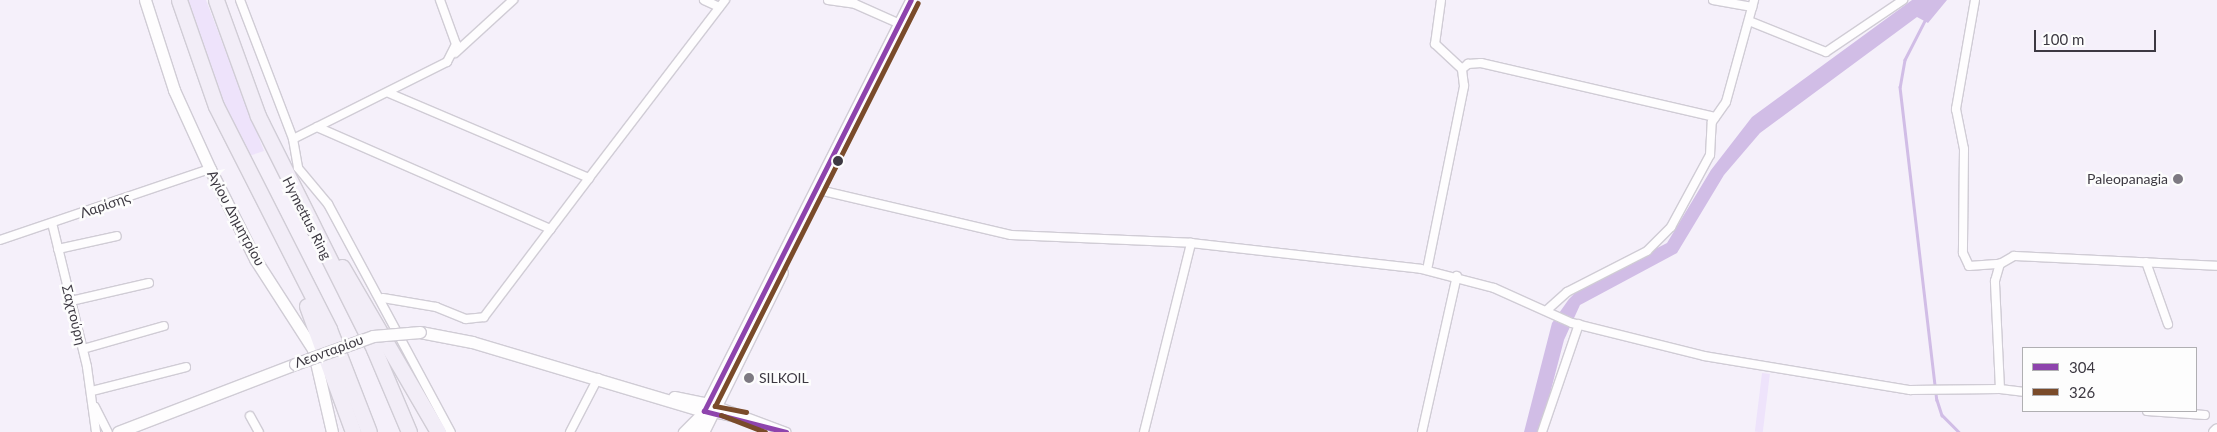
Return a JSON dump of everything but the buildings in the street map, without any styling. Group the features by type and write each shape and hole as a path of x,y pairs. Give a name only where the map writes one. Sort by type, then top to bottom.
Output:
{"highway":[{"path":"179,0 216,106 269,215 329,329 369,432"},
{"name":"Hymettus Ring","path":"216,0 275,154 374,349 409,432"},
{"path":"275,154 411,378 438,432"},
{"path":"269,215 354,432"}],"street":[{"name":"Αγίου Δημητρίου","path":"145,0 174,90 210,169 255,259 313,349 332,432"},
{"path":"240,0 293,139 301,174 328,204 382,298 451,432"},
{"path":"440,0 453,32 455,53"},
{"path":"293,139 389,93 447,62 513,0"},
{"path":"704,0 719,7"},
{"path":"382,298 408,300 466,319 481,318 551,230 725,0"},
{"path":"828,0 855,4 900,24"},
{"path":"693,432 710,408 911,0"},
{"path":"1427,270 1464,86 1462,69 1435,44 1441,0"},
{"path":"1550,312 1567,292 1647,251 1662,238 1707,161 1715,117 1726,102 1753,4 1713,0"},
{"path":"1749,21 1826,52 1903,0"},
{"path":"1975,0 1956,109 1964,149 1963,252 1969,266 2000,264 2014,256 2217,266"},
{"path":"1462,69 1468,64 1481,63 1715,117"},
{"path":"389,93 589,178"},
{"path":"317,127 551,230"},
{"name":"Λαρίσης","path":"0,240 210,169"},
{"path":"816,195 1011,235 1191,243 1427,270 1457,276 1576,324 1704,356 1923,391 2000,389 2022,392"},
{"name":"Σαχτούρη","path":"52,223 92,391 96,432"},
{"path":"58,249 118,236"},
{"path":"1144,432 1191,243"},
{"path":"2146,262 2168,324"},
{"path":"2000,264 1995,280 2000,389"},
{"path":"1422,432 1457,276"},
{"path":"71,301 149,283"},
{"path":"1542,432 1576,324"},
{"path":"83,349 164,326"},
{"name":"Λεονταρίου","path":"118,432 366,338 420,332 710,408"},
{"path":"92,391 186,367"},
{"path":"570,432 598,378"},
{"name":"Σαχτούρη","path":"95,407 108,432"},
{"path":"710,408 786,432"},
{"path":"683,432 710,408"},
{"path":"703,432 710,408"},
{"path":"2162,412 2205,415"},
{"path":"250,416 259,432"},
{"path":"2214,432 2217,429"}],"shaded area":[{"path":"186,0 206,0 264,151 246,157 212,78"},
{"path":"1912,0 1947,0 1928,23 1917,17 1760,133 1724,175 1677,253 1580,305 1564,340 1540,432 1524,432 1552,323 1569,299 1581,287 1667,243 1711,170 1752,117"},
{"path":"1762,373 1770,374 1763,432 1755,432"}],"waterway":[{"path":"1926,19 1905,60 1900,87 1937,400 1942,415 1959,432"}],"transit line":[{"name":"304","path":"786,432 704,411 911,0"},
{"name":"326","path":"746,412 715,406 918,3"},
{"name":"326","path":"721,415 765,432"}],"place":[{"name":"Paleopanagia","path":"2178,179"},
{"name":"SILKOIL","path":"749,378"}]}
